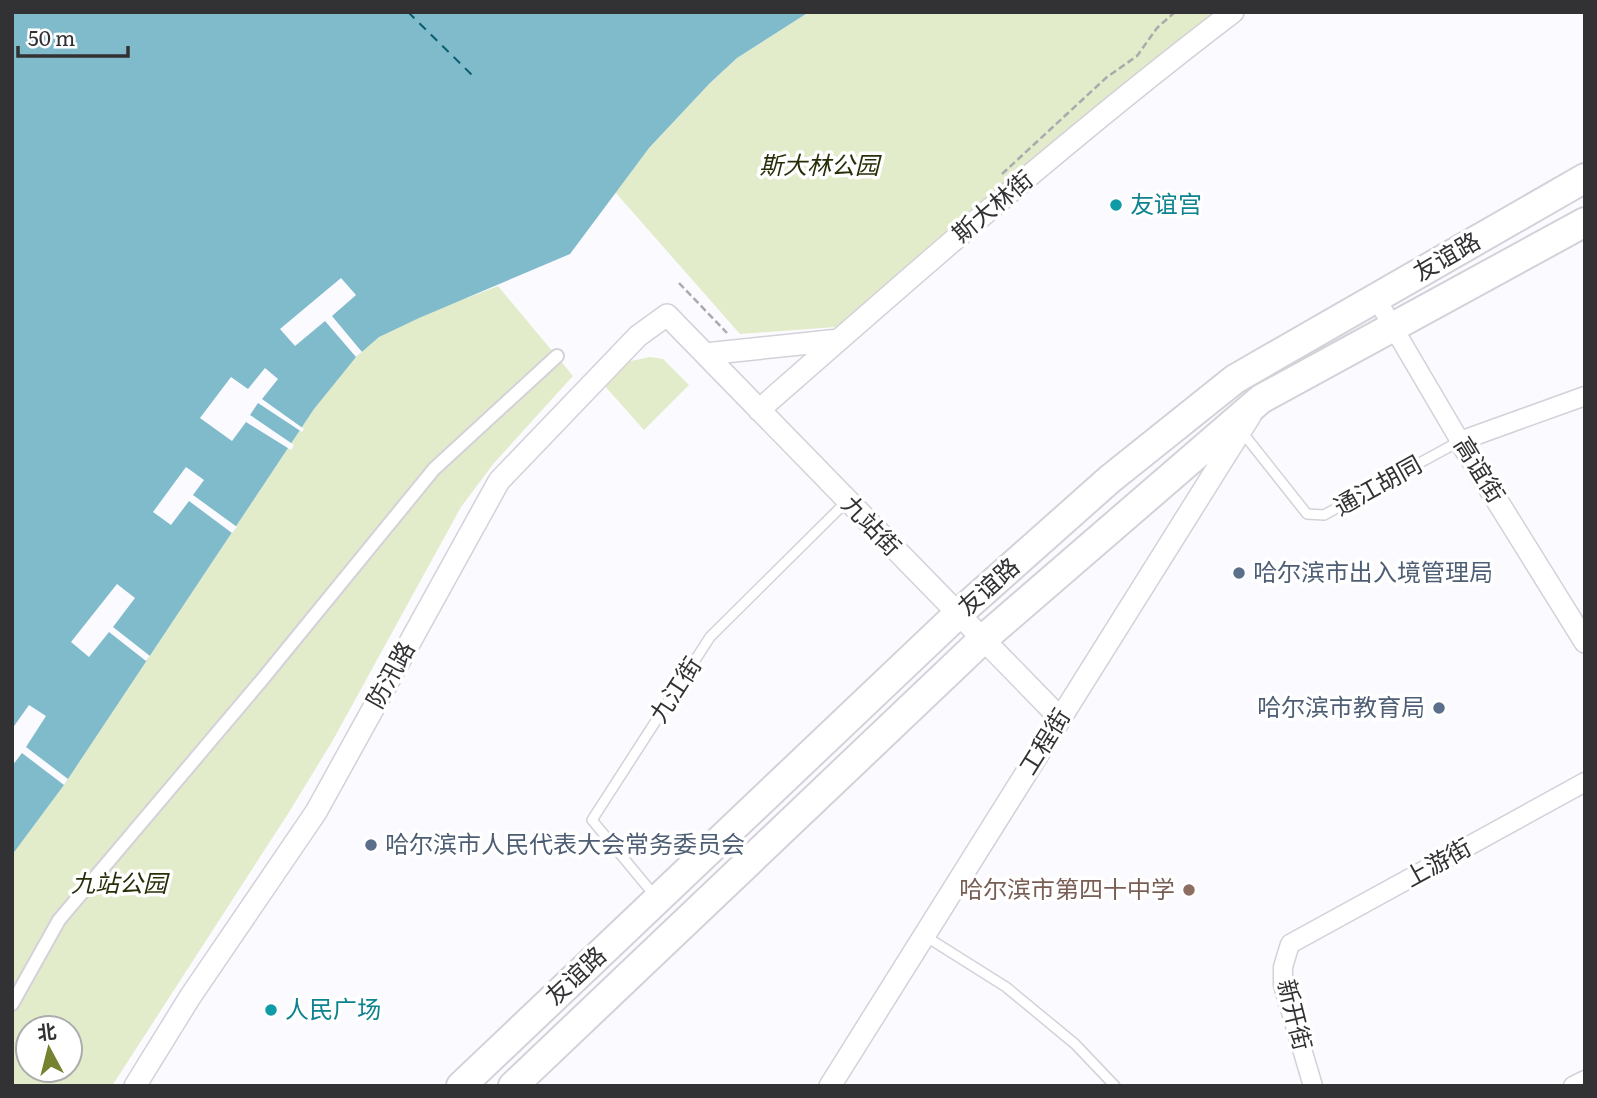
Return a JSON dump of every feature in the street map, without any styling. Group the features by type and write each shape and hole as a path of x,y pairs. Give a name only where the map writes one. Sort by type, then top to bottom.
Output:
{"highway":[{"name":"友谊路","path":"461,1086 957,615 1110,480 1235,379 1585,178"},
{"name":"友谊路","path":"513,1086 982,640 1261,399 1585,222"}],"street":[{"name":"斯大林街","path":"760,410 1006,197 1233,12"},
{"name":"高谊街","path":"1376,298 1585,642"},
{"name":"防汛路","path":"135,1086 190,997 316,813 499,481 638,336 667,314 684,332"},
{"name":"九站街","path":"684,332 1060,718"},
{"path":"705,354 839,340"},
{"path":"12,1004 59,920 434,469 556,356"},
{"name":"通江胡同","path":"1460,440 1585,396"},
{"name":"工程街","path":"835,1083 924,935 1261,399"},
{"name":"上游街","path":"1290,944 1585,782"},
{"name":"新开街","path":"1290,944 1283,967 1283,985 1313,1086"},
{"path":"1573,1086 1585,1080"}],"lane":[{"name":"通江胡同","path":"1241,431 1307,514 1324,515 1460,440"},
{"name":"九江街","path":"657,898 592,820 710,637 847,501"},
{"path":"924,935 1006,986 1075,1044 1115,1086"}],"path":[{"path":"1001,175 1107,77 1137,56 1157,28 1175,12"},
{"path":"679,283 727,333"}],"green space":[{"name":"斯大林公园","path":"809,12 1216,12 1170,47 836,327 740,334 615,192 649,148 710,83 737,58"},
{"name":"九站公园","path":"498,286 573,376 494,463 461,507 333,740 112,1086 12,1086 12,855 64,785 314,409 344,370 370,344 422,315"},
{"path":"650,357 663,359 689,385 644,430 603,384 626,362"}],"water":[{"path":"12,12 809,12 737,58 710,83 649,148 570,254 379,337 356,357 314,409 64,785 12,855"}],"pier":[{"path":"341,278 356,295 332,316 362,352 356,357 325,321 295,346 280,329"},
{"path":"265,368 278,379 262,399 304,429 302,432 258,403 250,415 294,445 291,450 246,422 232,441 200,418 231,377 248,389"},
{"path":"186,467 204,480 193,495 237,527 232,533 189,501 171,525 153,512"},
{"path":"117,584 135,598 113,627 150,656 146,661 109,632 89,657 71,642"},
{"path":"29,705 46,716 26,747 68,779 64,785 22,753 12,766 12,729"}],"ferry route":[{"path":"408,12 472,75"}],"place":[{"name":"友谊宫","path":"1116,205"},
{"name":"哈尔滨市出入境管理局","path":"1239,573"},
{"name":"哈尔滨市教育局","path":"1439,708"},
{"name":"哈尔滨市人民代表大会常务委员会","path":"371,845"},
{"name":"哈尔滨市第四十中学","path":"1189,890"},
{"name":"人民广场","path":"271,1010"}]}
